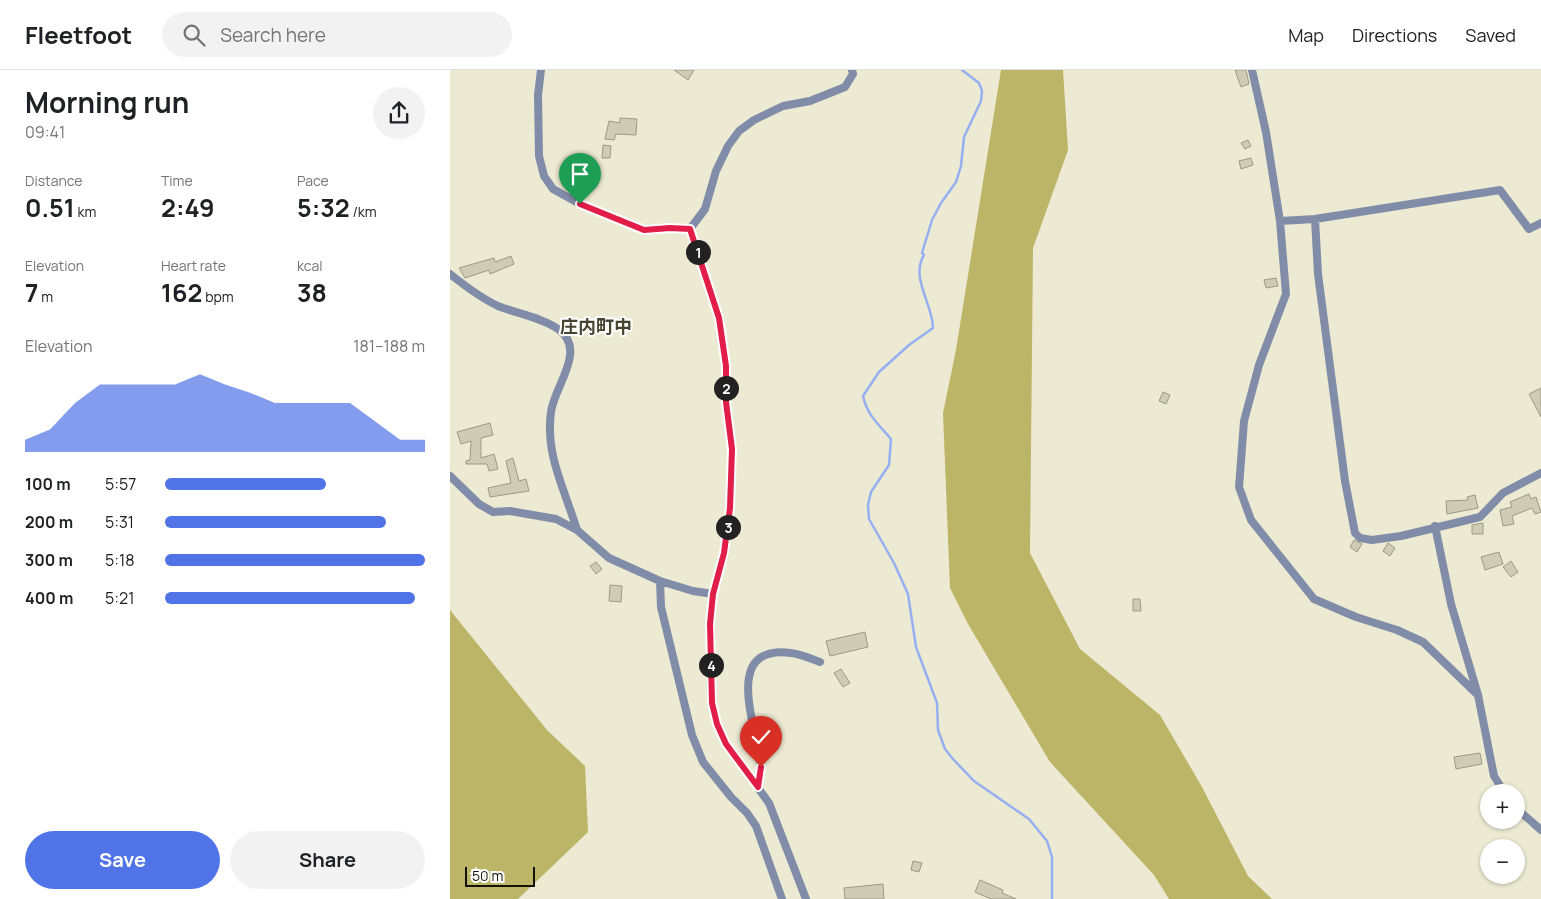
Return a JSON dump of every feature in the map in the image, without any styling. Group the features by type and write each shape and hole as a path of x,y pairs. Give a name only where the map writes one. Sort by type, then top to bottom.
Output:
{"street":[{"path":"542,70 538,95 539,156 544,176 553,188 580,204 644,230 690,229"},
{"path":"690,229 704,208 716,171 728,146 739,132 754,120 777,108 810,101 845,88 853,74 852,70"},
{"path":"1252,70 1266,132 1280,221 1286,294 1259,365 1244,422 1239,487 1250,520 1314,599 1356,617 1397,630 1422,642 1478,695"},
{"path":"1280,221 1316,219 1500,190 1528,230 1541,223"},
{"path":"1316,219 1318,274 1352,526 1360,538 1372,540 1401,536 1435,526 1480,517 1503,493 1541,472"},
{"path":"690,229 719,318 726,366 726,402 732,449 730,508 724,553 713,594 710,624 712,703 717,724 726,744 769,803 806,899"},
{"path":"450,274 496,305 558,328 568,339 572,353 551,410 549,441 554,467 567,495 577,530"},
{"path":"450,476 479,504 493,512 510,511 556,519 577,530 609,558 660,581 692,591 713,594"},
{"path":"1435,526 1451,604 1478,695 1494,776 1499,784"},
{"path":"660,581 661,607 692,736 703,762 756,826 782,899"},
{"path":"758,787 761,767 748,691 752,666 762,656 771,652 792,652 820,662"},
{"path":"1525,816 1541,830"}],"shaded area":[{"path":"1001,70 1063,70 1068,150 1033,248 1030,553 1080,649 1160,715 1202,787 1248,876 1272,899 1169,899 1154,875 1050,762 968,624 950,588 943,413 956,350"},
{"path":"450,610 547,730 585,766 588,832 518,899 450,899"}],"building":[{"path":"674,70 694,70 688,80"},
{"path":"1235,70 1246,70 1249,84 1241,87"},
{"path":"620,118 637,119 636,135 616,134 614,140 605,139 609,121 620,123"},
{"path":"1248,140 1251,146 1245,149 1241,143"},
{"path":"603,145 611,146 610,158 602,158"},
{"path":"1251,158 1253,165 1241,169 1239,161"},
{"path":"511,256 514,264 490,274 489,270 465,278 459,268 494,258 495,262"},
{"path":"1276,278 1278,286 1266,288 1264,280"},
{"path":"1541,388 1541,417 1529,394"},
{"path":"1163,392 1170,395 1166,404 1159,401"},
{"path":"490,423 493,435 481,438 481,458 494,454 498,469 489,471 487,464 466,464 466,461 470,460 471,441 461,444 457,432"},
{"path":"513,458 519,481 526,479 529,491 490,497 488,488 511,483 506,461"},
{"path":"1529,494 1531,499 1536,497 1541,512 1535,514 1532,508 1512,516 1514,524 1503,526 1500,510 1512,507 1510,502"},
{"path":"1475,495 1478,508 1447,514 1446,501 1468,500 1467,497"},
{"path":"1483,523 1483,534 1472,534 1472,525"},
{"path":"1354,540 1362,544 1357,552 1350,547"},
{"path":"1388,543 1395,548 1390,556 1383,551"},
{"path":"1499,552 1503,564 1485,570 1481,557"},
{"path":"1511,561 1518,572 1511,577 1503,567"},
{"path":"596,562 602,569 596,574 590,566"},
{"path":"610,585 622,586 621,602 609,601"},
{"path":"1133,599 1140,599 1141,611 1133,611"},
{"path":"865,632 868,647 830,656 826,641"},
{"path":"841,669 850,683 843,687 834,673"},
{"path":"1480,753 1482,764 1456,769 1454,757"},
{"path":"913,861 922,863 919,872 911,870"},
{"path":"980,880 1003,890 1002,893 1016,899 991,899 975,892"},
{"path":"883,884 884,899 845,899 844,888"}],"waterway":[{"path":"962,70 979,83 982,91 981,101 964,137 961,166 956,182 932,220 922,253 924,255 920,264 921,282 930,310 933,328 909,345 879,372 863,396 870,414 891,439 889,465 871,492 868,505 869,519 894,563 908,594 916,647 937,703 938,730 945,749 974,781 1029,819 1047,841 1052,857 1052,899"}],"district":[{"name":"庄内町中","path":"596,326"}],"route":[{"path":"580,204 644,230 690,229 704,266 719,318 726,366 726,402 732,449 730,508 724,553 713,594 710,624 712,703 717,724 726,744 758,787 761,767"}]}
